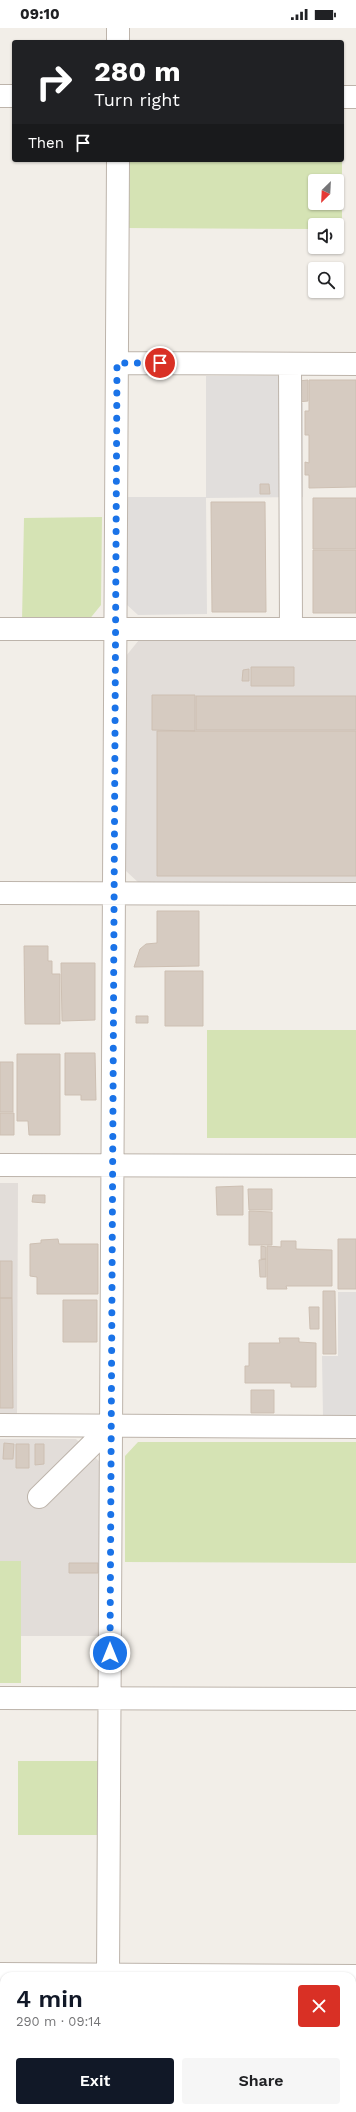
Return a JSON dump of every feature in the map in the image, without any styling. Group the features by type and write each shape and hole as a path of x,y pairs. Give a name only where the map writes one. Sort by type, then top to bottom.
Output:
{"street":[{"path":"118,28 118,40"},
{"path":"0,96 12,96"},
{"path":"344,97 356,97"},
{"path":"108,1972 118,162"},
{"path":"117,363 356,364"},
{"path":"290,364 290,629"},
{"path":"0,630 356,629"},
{"path":"0,893 356,894"},
{"path":"0,1165 356,1166"},
{"path":"0,1425 356,1427"},
{"path":"39,1498 111,1426"},
{"path":"0,1698 356,1699"}],"shaded area":[{"path":"206,376 297,376 298,403 303,403 303,497 206,498 207,614 138,615 126,604 126,497 206,497"},
{"path":"139,640 356,641 356,885 140,884 126,871 126,656"},
{"path":"0,1183 18,1183 17,1416 0,1416"},
{"path":"338,1292 356,1292 356,1417 323,1417 322,1356 338,1356"},
{"path":"0,1439 76,1439 101,1463 101,1636 21,1636 21,1561 0,1561"}],"green space":[{"path":"125,162 342,162 342,174 308,174 308,210 342,210 342,218 308,218 308,229 126,228"},
{"path":"102,517 101,605 88,621 22,621 24,518"},
{"path":"207,1030 356,1030 356,1138 207,1138"},
{"path":"138,1442 356,1442 356,1563 125,1562 125,1456"},
{"path":"0,1561 21,1561 21,1683 0,1683"},
{"path":"18,1761 99,1761 99,1835 18,1835"}],"building":[{"path":"308,380 308,401 298,402 298,381"},
{"path":"309,380 356,380 356,487 309,488 309,475 305,475 305,462 309,463 309,435 305,435 305,411 309,411"},
{"path":"260,484 269,484 270,494 260,494"},
{"path":"313,498 356,498 356,549 313,549"},
{"path":"211,502 265,502 266,612 212,612"},
{"path":"313,550 356,550 356,613 313,613"},
{"path":"251,667 294,667 294,686 251,686"},
{"path":"249,669 249,681 242,681 243,670"},
{"path":"152,695 195,695 195,731 152,730"},
{"path":"196,696 356,696 356,730 196,730"},
{"path":"157,731 356,731 356,876 157,876"},
{"path":"157,911 199,911 199,966 134,967 140,949 146,944 157,943"},
{"path":"24,946 48,946 48,961 52,961 52,974 60,974 60,1024 25,1024"},
{"path":"61,963 95,963 95,1020 62,1021"},
{"path":"165,971 203,971 203,1026 165,1026"},
{"path":"136,1016 148,1016 148,1023 136,1023"},
{"path":"65,1053 95,1053 96,1100 81,1100 81,1095 65,1095"},
{"path":"17,1054 60,1054 60,1135 29,1135 28,1121 17,1121"},
{"path":"0,1062 13,1062 13,1112 0,1112"},
{"path":"0,1113 14,1113 14,1135 0,1135"},
{"path":"243,1186 243,1215 217,1215 216,1187"},
{"path":"248,1189 272,1189 272,1210 249,1210"},
{"path":"33,1195 45,1195 45,1203 32,1202"},
{"path":"249,1211 272,1212 272,1245 249,1245"},
{"path":"58,1239 59,1244 98,1244 98,1294 37,1294 37,1277 30,1276 30,1244 41,1243 41,1240"},
{"path":"338,1239 356,1239 356,1289 338,1289"},
{"path":"281,1241 296,1241 296,1249 332,1250 332,1286 286,1286 287,1289 267,1289 267,1246 281,1247"},
{"path":"261,1246 266,1247 266,1259 261,1259"},
{"path":"266,1259 266,1277 260,1277 259,1260"},
{"path":"0,1261 12,1261 12,1298 0,1298"},
{"path":"323,1291 335,1291 336,1354 323,1354"},
{"path":"0,1298 12,1298 13,1408 0,1408"},
{"path":"63,1300 97,1300 97,1342 63,1342"},
{"path":"309,1307 319,1307 319,1329 310,1329"},
{"path":"279,1338 299,1338 299,1342 316,1343 316,1387 291,1387 291,1383 245,1383 245,1366 249,1366 249,1343 280,1343"},
{"path":"251,1390 274,1390 274,1413 251,1413"},
{"path":"4,1443 14,1444 13,1459 3,1459"},
{"path":"16,1444 29,1444 29,1468 16,1468"},
{"path":"35,1444 44,1444 44,1464 35,1465"},
{"path":"69,1563 98,1563 98,1573 69,1573"}],"route":[{"path":"110,1653 117,363 160,363"}]}
